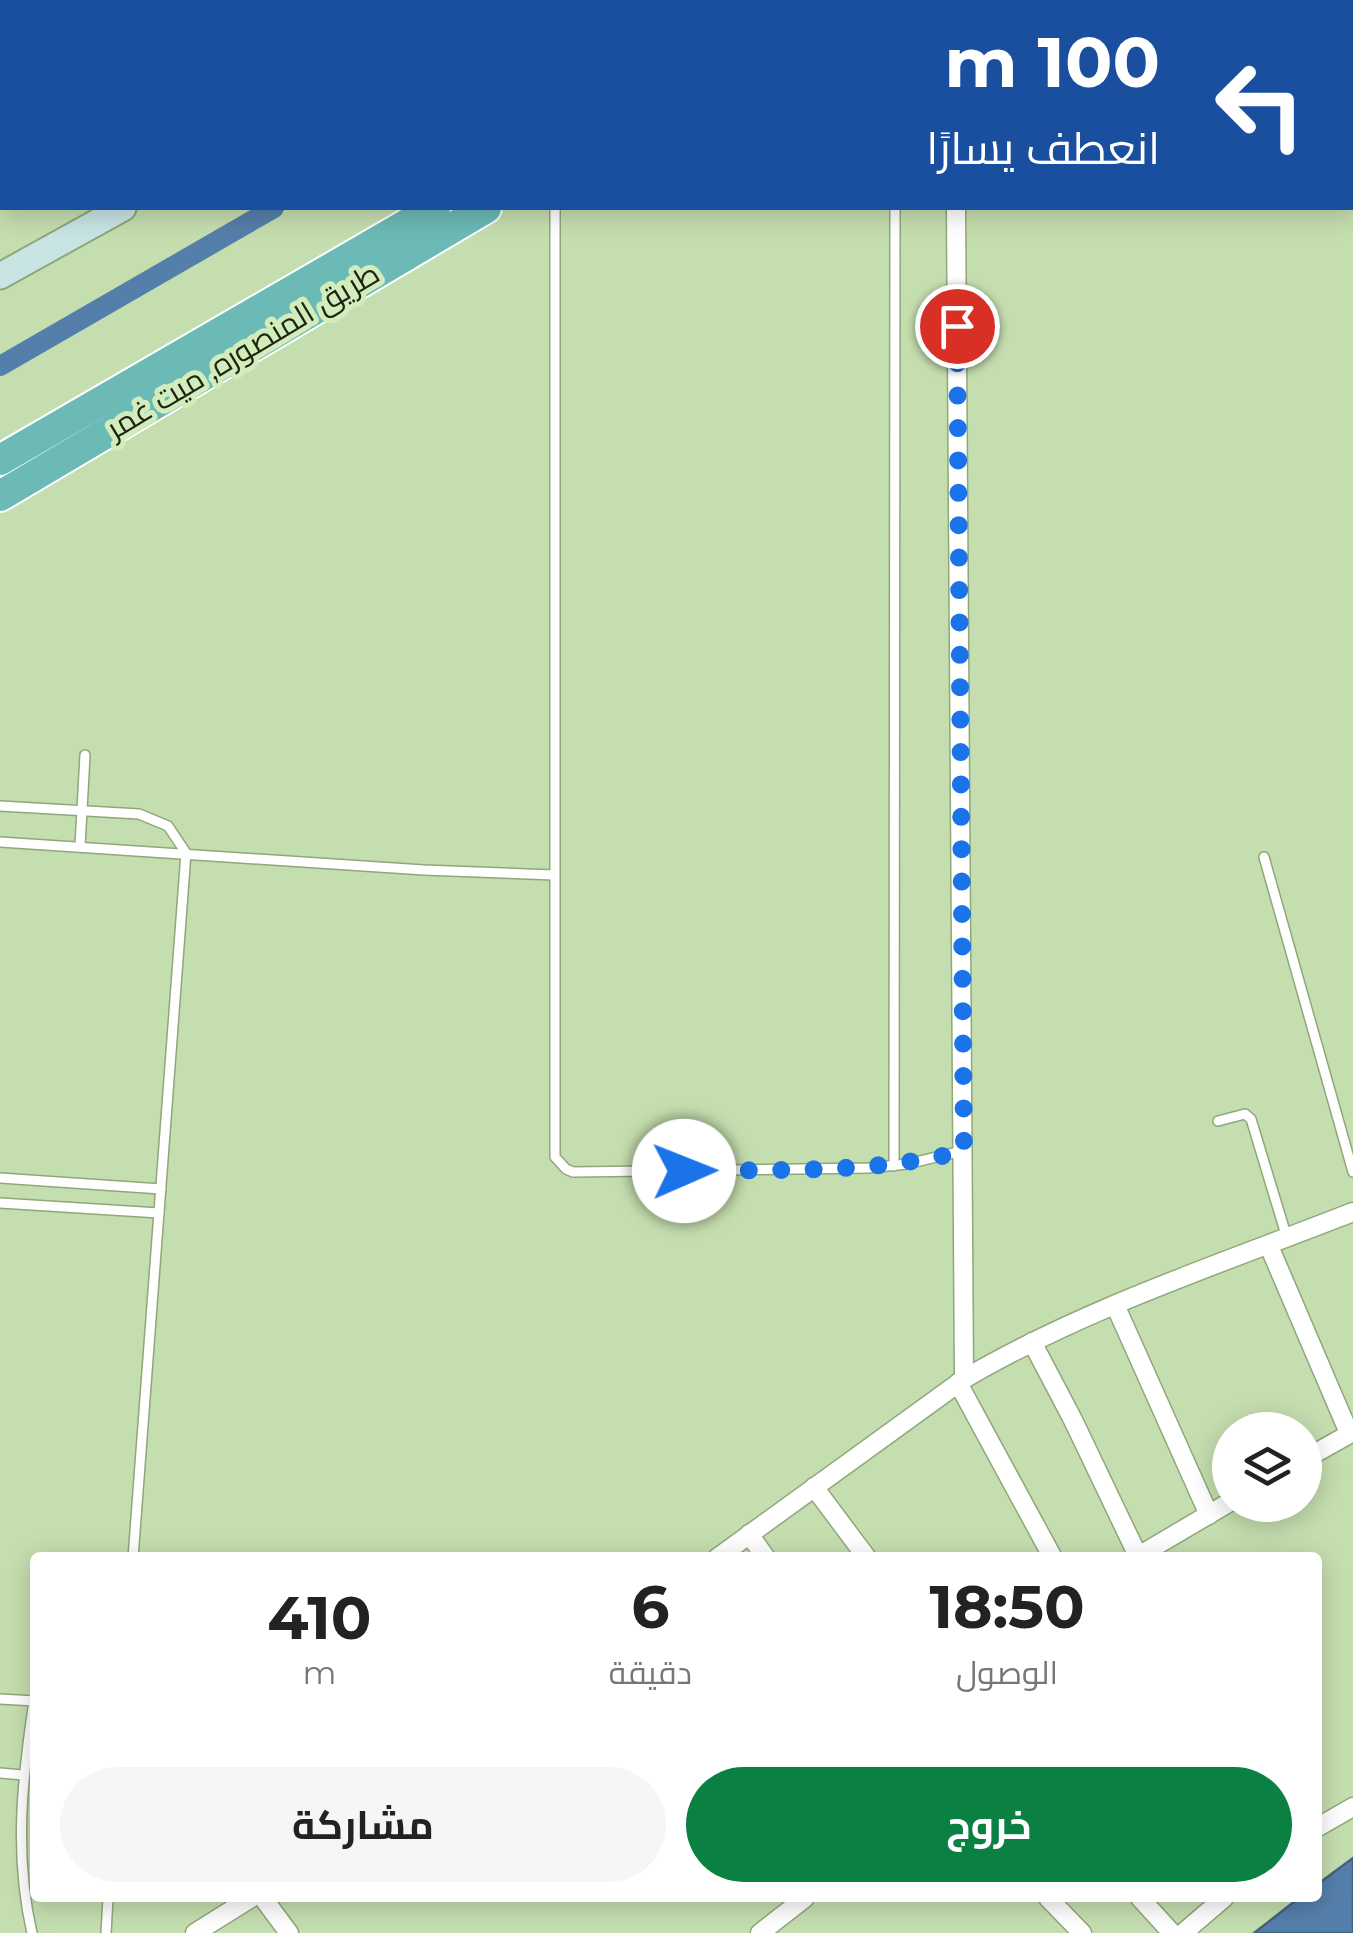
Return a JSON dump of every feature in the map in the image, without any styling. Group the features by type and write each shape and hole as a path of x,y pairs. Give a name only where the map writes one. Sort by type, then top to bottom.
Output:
{"highway":[{"name":"طريق المنصوره, ميت غمر","path":"0,460 432,210"},
{"name":"طريق المنصوره, ميت غمر","path":"0,496 483,210"}],"main road":[{"path":"0,276 115,210"}],"street":[{"path":"956,210 964,1151 961,1381 1050,1552"},
{"path":"725,1552 961,1381 1032,1342 1353,1212"},
{"path":"1269,1246 1351,1432 1322,1449"},
{"path":"1116,1306 1208,1515"},
{"path":"1032,1342 1134,1552"},
{"path":"814,1488 862,1552"},
{"path":"1143,1552 1212,1513"},
{"path":"749,1534 762,1552"},
{"path":"1322,1825 1353,1806"},
{"path":"195,1933 245,1902"},
{"path":"266,1902 290,1933"},
{"path":"760,1933 800,1902"},
{"path":"1052,1902 1082,1933"},
{"path":"1144,1902 1172,1933"},
{"path":"1183,1933 1219,1902"}],"lane":[{"path":"555,210 555,1157 574,1172 894,1166 964,1151"},
{"path":"894,1166 895,210"},
{"path":"80,846 85,754"},
{"path":"0,806 155,818 179,838 186,853 133,1552"},
{"path":"0,842 554,875"},
{"path":"1264,856 1353,1172"},
{"path":"1218,1121 1244,1114 1252,1119 1288,1238"},
{"path":"0,1178 161,1188"},
{"path":"0,1203 159,1213"},
{"path":"0,1699 30,1702"},
{"path":"30,1733 23,1776 22,1871 32,1933"},
{"path":"0,1773 23,1776"},
{"path":"22,1871 30,1870"},
{"path":"106,1933 108,1902"}],"water":[{"path":"1353,1858 1353,1933 1254,1933 1294,1902 1322,1902 1322,1881"}],"waterway":[{"path":"0,366 271,210"}],"route":[{"path":"684,1171 869,1168 964,1151 957,326"}]}
